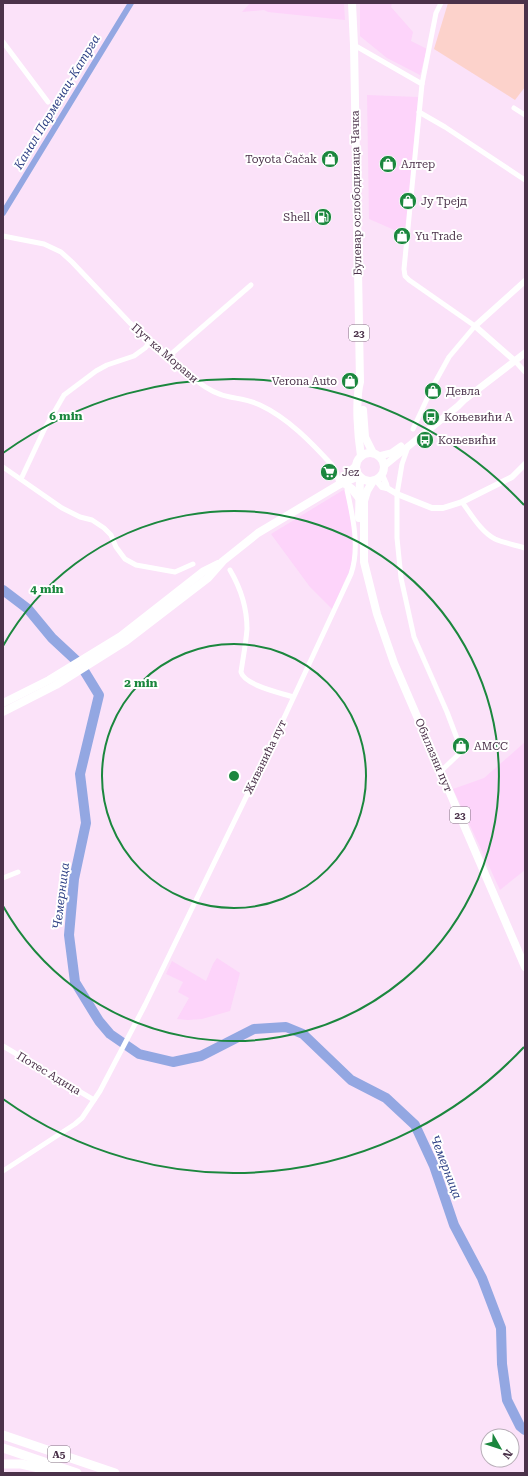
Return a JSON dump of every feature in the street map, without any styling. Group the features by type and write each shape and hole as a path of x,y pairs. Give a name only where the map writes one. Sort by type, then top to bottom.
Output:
{"highway":[{"name":"A5","path":"3,1435 115,1473"},
{"name":"A5","path":"3,1448 77,1473"},
{"path":"3,1464 21,1464 62,1473"}],"main road":[{"name":"Булевар ослободилаца Чачка","path":"352,3 360,382 362,388 365,437 376,455"},
{"path":"384,466 456,403 464,400 525,353"},
{"name":"Булевар ослободилаца Чачка","path":"360,382 358,388 358,412 361,456"},
{"path":"343,485 343,478 356,466 357,461 361,456 368,453 376,455 396,450 408,444"},
{"name":"23","path":"360,558 364,501 367,491 377,479 384,466 383,461 376,455"},
{"name":"23","path":"356,466 356,472 359,477 360,558"},
{"path":"3,712 53,683 123,639 208,578 223,561 258,533 359,477 364,480 377,479"},
{"path":"343,485 352,489 359,498"},
{"name":"Обилазни пут","path":"360,558 372,599 394,663 525,967"},
{"path":"3,703 53,683"}],"street":[{"path":"440,3 436,13 422,84 404,269 405,276 475,326 515,361 525,372"},
{"path":"3,42 48,102"},
{"path":"354,45 422,84"},
{"path":"514,108 525,115"},
{"path":"419,112 458,135 525,180"},
{"name":"Пут ка Морави","path":"3,236 44,244 61,252 130,323 207,388 220,394 244,399 260,405 291,424 332,466"},
{"path":"413,429 433,386 449,357 475,326 525,282"},
{"path":"168,356 251,285"},
{"path":"21,479 45,428 64,395 102,368 134,356 145,348 151,341"},
{"path":"408,444 402,464 397,494 396,509 399,564 414,637 461,748 460,753 441,771"},
{"path":"377,479 382,487 387,488 397,494 432,508 442,508 462,502 512,477 525,464"},
{"name":"Живанића пут","path":"94,1100 140,1016 293,698 354,567 360,558 343,485 332,466"},
{"path":"3,467 62,508 80,517 92,520 104,528 111,535 116,547 125,559 130,562 136,565 175,572 193,564"},
{"path":"462,502 483,530 490,536 495,539 525,548"},
{"path":"230,570 237,583 242,598 247,628 241,672 242,676 256,684 293,698"},
{"path":"3,878 18,872"},
{"name":"Потес Адица","path":"3,1046 94,1100"},
{"path":"3,1171 75,1124 82,1118 94,1100"}],"shaded area":[{"path":"250,3 344,3 345,20 268,12 264,10 242,12"},
{"path":"360,3 392,3 391,7 413,32 411,41 427,49 420,75 387,58 360,36"},
{"path":"448,3 522,3 525,5 525,87 515,100 434,49"},
{"path":"367,95 418,97 406,235 369,219"},
{"path":"345,489 355,550 349,572 333,610 310,587 271,534"},
{"path":"525,742 525,870 500,890 453,789 484,778"},
{"path":"217,958 240,973 230,1011 202,1019 177,1019 189,998 178,992 183,982 166,974 172,961 206,981"}],"waterway":[{"name":"Канал Парменац-Катрга","path":"3,213 131,3"},
{"name":"Чемерница","path":"3,590 28,609 52,638 80,664 99,695 80,774 86,823 74,879 69,935 75,982 99,1021 110,1034 139,1054 173,1062 201,1056 254,1029 286,1027 303,1034 351,1080 386,1098 415,1125 434,1166 454,1225 482,1278 501,1328 502,1364 507,1400 520,1426 525,1430"}],"place":[{"name":"Toyota Čačak","path":"330,159"},
{"name":"Алтер","path":"388,164"},
{"name":"Ју Трејд","path":"408,201"},
{"name":"Shell","path":"323,217"},
{"name":"Yu Trade","path":"402,236"},
{"name":"Verona Auto","path":"350,381"},
{"name":"Девла","path":"433,391"},
{"name":"Коњевићи А","path":"431,417"},
{"name":"Коњевићи","path":"425,440"},
{"name":"Jez","path":"329,472"},
{"name":"АМСС","path":"461,746"}]}
